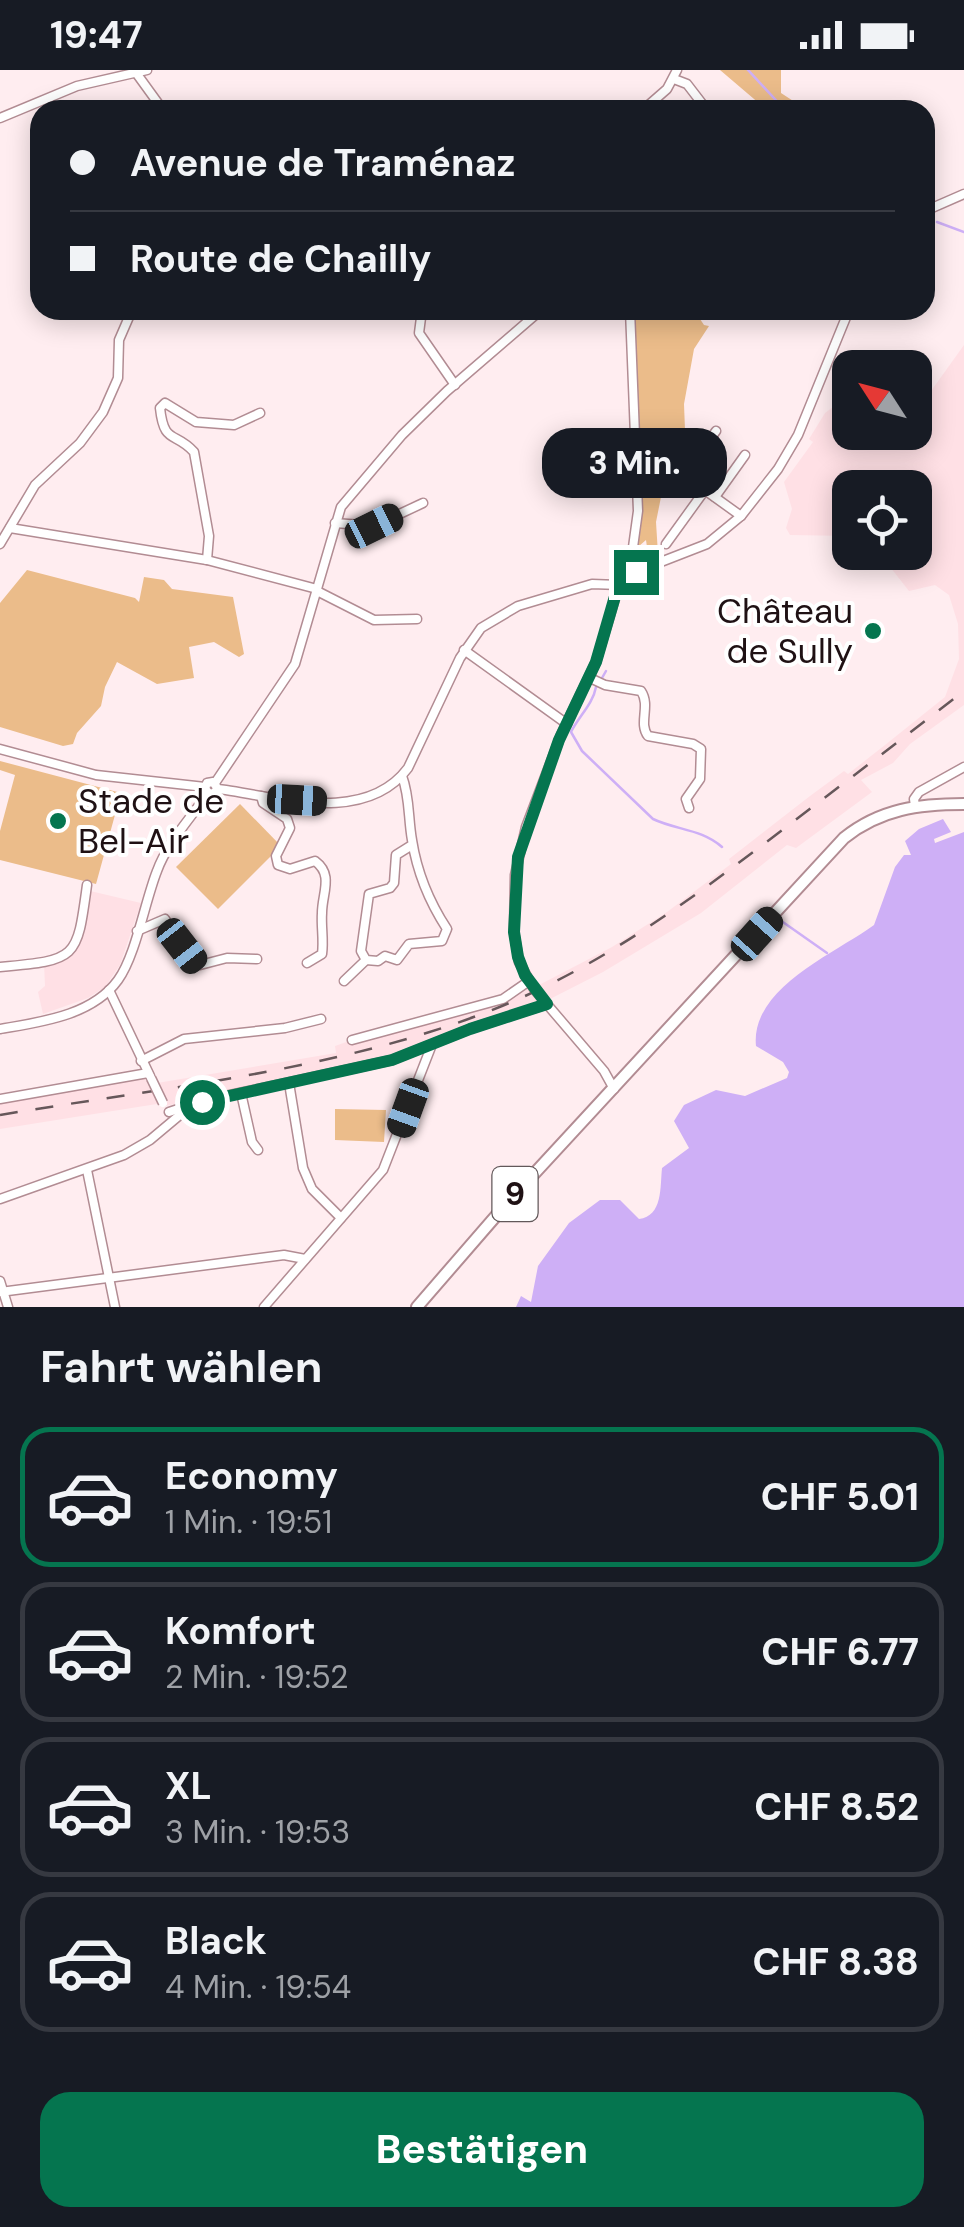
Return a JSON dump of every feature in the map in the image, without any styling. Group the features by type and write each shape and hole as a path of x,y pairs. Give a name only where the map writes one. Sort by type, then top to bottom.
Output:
{"main road":[{"name":"9","path":"417,1307 508,1202 840,841 874,818 914,806 964,804"}],"street":[{"path":"43,100 77,86 147,70"},
{"path":"135,71 156,100"},
{"path":"653,100 675,74 699,100"},
{"path":"0,118 30,106"},
{"path":"935,207 964,194"},
{"path":"0,544 35,485 80,443 103,412 118,378 119,340 128,320"},
{"path":"421,320 419,334 454,385"},
{"path":"0,749 96,776 215,794 295,664 335,523 346,500 376,463 454,385 529,320"},
{"path":"629,576 638,511 630,320"},
{"path":"617,1085 547,1004 519,962 515,941 518,857 526,827 566,724 590,678 619,585 629,576 707,544 741,516 795,441 845,320"},
{"path":"207,560 210,536 194,452 162,429 160,408 165,403 196,422 234,425 260,414"},
{"path":"716,431 684,475 741,516"},
{"path":"715,497 745,456"},
{"path":"666,544 705,490"},
{"path":"335,523 374,526 423,502"},
{"path":"10,528 207,560 317,590 374,620 417,619"},
{"path":"217,786 261,796 326,802 364,800 378,794 402,776 464,650 481,628 502,613 592,584 619,585"},
{"path":"464,650 566,724"},
{"path":"590,678 643,693 644,728 648,736 701,749 700,779 686,799 689,808"},
{"path":"914,806 919,792 964,767"},
{"path":"344,982 366,960 378,961 386,956 397,960 409,944 434,944 445,936 447,929 436,916 412,845 407,789 402,776"},
{"path":"0,1029 60,1017 109,990 120,978 160,864 206,790"},
{"path":"261,796 263,804 288,818 290,828 276,856 278,866 290,869 315,861 325,872 322,954 308,963"},
{"path":"366,960 361,951 369,894 390,888 394,883 396,855 412,845"},
{"path":"0,968 44,963 69,952 82,930 87,885"},
{"path":"137,931 165,919 200,965 228,958 257,959"},
{"path":"352,1040 503,1000 529,981"},
{"path":"109,990 169,1112 170,1124"},
{"path":"169,1112 392,1060 547,1004"},
{"path":"141,1061 184,1039 285,1028 320,1019"},
{"path":"264,1307 391,1156 430,1047"},
{"path":"0,1098 149,1076"},
{"path":"288,1083 302,1168 312,1189 341,1218"},
{"path":"241,1093 252,1142 258,1150"},
{"path":"0,1199 132,1151 197,1104"},
{"path":"87,1170 115,1307"},
{"path":"2,1291 284,1255 305,1259"},
{"path":"0,1281 8,1307"}],"shaded area":[{"path":"720,70 781,70 781,93 792,100 755,100"},
{"path":"630,320 701,320 709,326 694,349 684,404 685,430 661,474 663,487 656,522 658,554 647,547 646,540 636,544"},
{"path":"964,345 964,705 910,744 893,763 861,780 872,792 796,848 787,845 701,913 547,1004 375,1061 165,1106 163,1103 0,1129 0,1099 148,1073 157,1083 336,1053 335,1046 352,1040 503,999 529,981 541,984 612,947 667,912 731,864 729,859 810,796 844,771 848,774 945,697 959,659 958,624 949,595 935,585 909,591 892,570 932,570 932,470 832,470 832,536 790,535 786,528 792,509 784,482 813,442 809,439 825,413 832,408 832,450 932,450 932,390"},
{"path":"27,570 139,602 144,577 164,580 172,589 233,597 244,654 239,657 214,642 189,647 194,678 157,684 117,662 101,706 77,733 73,744 63,746 0,727 0,603"},
{"name":"Stade de Bel-Air","path":"0,761 121,793 96,884 0,860 0,831 15,775 0,770"},
{"path":"240,804 281,846 218,909 176,867"},
{"path":"943,819 951,832 934,839 935,843 964,832 964,1307 516,1307 521,1296 531,1302 538,1266 569,1223 600,1200 620,1200 639,1219 652,1212 659,1200 662,1168 689,1148 674,1121 684,1105 716,1090 745,1096 787,1078 789,1072 783,1062 756,1046 758,1025 767,1007 798,974 874,925 895,867 904,855 911,855 905,841 919,829"},
{"path":"86,890 141,903 120,965 105,987 88,998 43,1014 38,992 45,986 44,963 75,945"},
{"path":"335,1109 386,1110 384,1142 335,1140"}],"waterway":[{"path":"748,70 776,100"},
{"path":"937,222 964,232"},
{"path":"602,678 606,671"},
{"path":"596,687 571,732 582,751 653,819 706,837 722,847"},
{"path":"780,920 827,953"}],"railway":[{"path":"0,1115 318,1061 442,1028 502,1006 576,971 679,906 964,691"}],"place":[{"name":"Château de Sully","path":"873,631"},
{"name":"Stade de Bel-Air","path":"58,821"}],"route":[{"path":"202,1102 392,1060 547,1004 525,975 518,957 514,932 518,857 559,740 596,662 619,585 636,572"}]}
